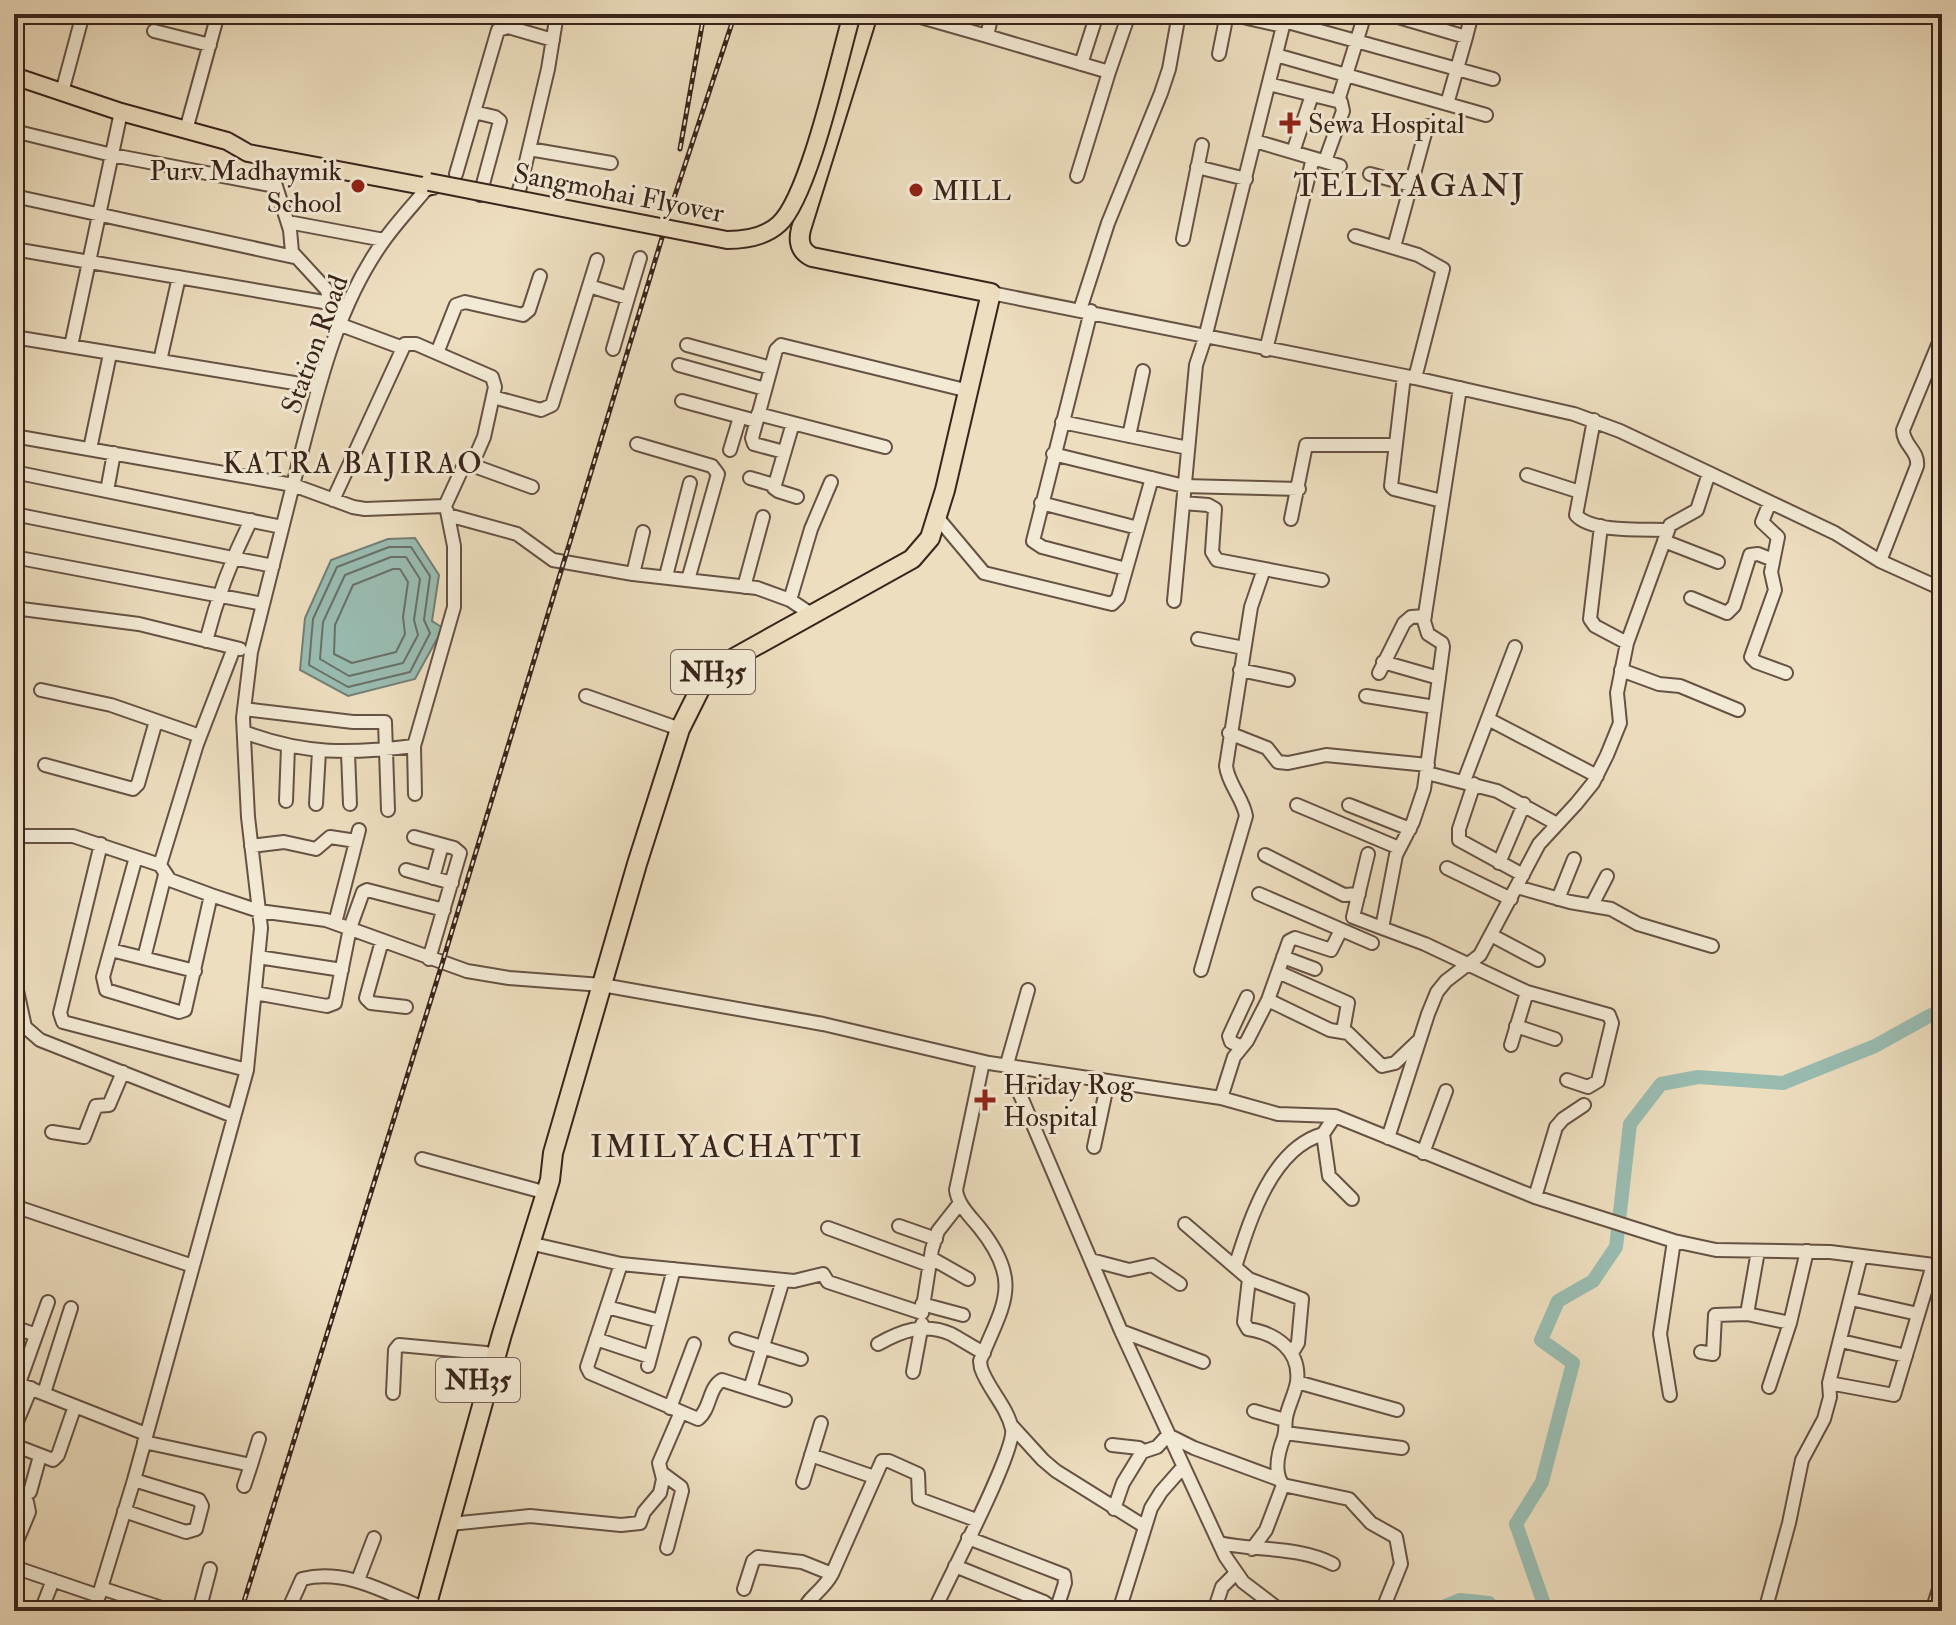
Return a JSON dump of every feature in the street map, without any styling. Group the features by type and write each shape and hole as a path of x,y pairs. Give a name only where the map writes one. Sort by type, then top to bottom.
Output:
{"highway":[{"path":"868,14 801,229 802,249 812,257 991,293"},
{"name":"NH35","path":"418,1609 486,1353 536,1190 553,1153 680,729 704,681 723,664 912,559 930,538 991,293"},
{"name":"NH35","path":"418,1609 450,1524 529,1243 550,1180 553,1153"}],"main road":[{"name":"Sangmohai Flyover","path":"227,141 428,185 727,240 744,240 779,225 803,185 852,14"},
{"path":"14,76 121,112 227,141 248,153 428,185"}],"street":[{"path":"62,92 83,14"},
{"path":"186,130 218,14"},
{"path":"428,185 515,201 557,14"},
{"path":"910,14 1109,72"},
{"path":"987,36 992,14"},
{"path":"1081,64 1097,14"},
{"path":"1077,176 1129,14"},
{"path":"1126,569 1037,545 1033,535 1108,223 1161,93 1169,69 1179,14"},
{"path":"1219,54 1227,14"},
{"path":"1266,350 1319,160 1343,111 1338,101 1365,14"},
{"path":"1433,27 1437,14"},
{"path":"1447,104 1472,14"},
{"path":"1935,14 1942,17"},
{"path":"1395,15 1466,37"},
{"path":"1247,18 1284,20 1493,79"},
{"path":"1174,601 1196,365 1246,179 1284,20"},
{"path":"456,174 501,28 508,27 553,40"},
{"path":"154,31 210,45"},
{"path":"1276,55 1486,115"},
{"path":"1269,84 1338,101"},
{"path":"1293,152 1312,95"},
{"path":"71,346 121,112"},
{"path":"474,112 500,121 480,195"},
{"path":"1394,247 1427,126"},
{"path":"14,131 112,155 275,186"},
{"path":"1255,141 1340,166"},
{"path":"1183,239 1202,145"},
{"path":"529,149 611,163"},
{"path":"275,158 275,186 288,222 294,257"},
{"path":"1197,167 1246,179"},
{"path":"1370,174 1411,185"},
{"name":"Station Road","path":"94,1611 134,1480 247,1070 261,928 251,846 244,732 251,652 319,387 347,306 384,240 428,185"},
{"path":"14,196 294,257 321,283 332,303"},
{"path":"288,222 384,240"},
{"path":"1355,236 1423,257 1440,266 1443,272 1410,377 1395,445 1391,486 1442,501"},
{"path":"14,249 347,306"},
{"path":"613,349 640,258"},
{"path":"493,397 541,410 552,405 597,260"},
{"path":"437,353 454,309 460,302 523,315 529,310 540,276"},
{"path":"160,361 179,277"},
{"path":"589,286 628,298"},
{"path":"991,293 1410,377 1594,420 1835,533 1880,561 1942,589"},
{"path":"341,325 403,348"},
{"path":"1880,561 1918,462 1917,455 1903,436 1903,430 1942,335"},
{"path":"14,337 319,387"},
{"path":"333,500 403,348 409,343 492,377 495,387 481,446 466,463 447,511 454,546 454,607 414,746 415,794"},
{"path":"687,345 771,368"},
{"path":"784,452 754,444 752,438 777,346 785,345 969,391"},
{"path":"90,449 110,354"},
{"path":"679,365 765,389"},
{"path":"1129,436 1143,371"},
{"path":"1382,928 1399,848 1410,829 1428,769 1443,647 1428,634 1425,616 1460,388"},
{"path":"682,401 740,417 793,423 885,447"},
{"path":"730,450 740,417"},
{"path":"1594,420 1576,515 1580,520 1666,535 1718,562"},
{"path":"1062,422 1188,448"},
{"path":"774,485 793,423"},
{"path":"14,436 293,485 353,507 377,511 447,511 517,534 553,560 633,574 767,590 811,614"},
{"path":"637,444 712,466 718,474 688,580"},
{"path":"1291,519 1306,445 1395,445"},
{"path":"107,491 114,453"},
{"path":"1053,454 1184,486 1299,489"},
{"path":"466,463 532,487"},
{"path":"14,472 282,527"},
{"path":"1388,1138 1437,992 1446,981 1480,955 1539,844 1597,776 1620,723 1617,693 1627,643 1666,535 1674,522 1697,510 1709,473"},
{"path":"1527,475 1580,492"},
{"path":"750,478 774,485 778,491 797,497"},
{"path":"937,517 984,573 991,577 1112,604 1118,598 1152,478"},
{"path":"790,600 811,529 831,482"},
{"path":"666,576 690,483"},
{"path":"1770,502 1762,522 1778,537 1771,572 1775,590 1751,657 1756,662 1786,673"},
{"path":"1041,503 1138,528"},
{"path":"1183,503 1208,505 1215,509 1213,557 1322,580"},
{"path":"14,514 273,566"},
{"path":"744,587 763,517"},
{"path":"206,641 232,558 251,520"},
{"path":"1601,526 1590,619 1595,626 1627,643"},
{"path":"633,574 643,532"},
{"path":"1691,598 1727,613 1734,606 1750,555 1758,554 1773,560"},
{"path":"14,557 263,604"},
{"path":"1201,970 1246,816 1241,799 1226,774 1229,733 1244,648 1256,587 1264,569"},
{"path":"14,608 139,624 251,652"},
{"path":"1425,616 1411,617 1404,623 1381,668 1439,678"},
{"path":"1198,639 1244,648"},
{"path":"1515,647 1488,719 1469,783 1459,840 1499,863 1517,887"},
{"path":"144,958 162,870 200,736 234,648"},
{"path":"1240,670 1288,680"},
{"path":"1621,670 1659,684 1680,686 1738,710"},
{"path":"41,690 103,703 200,736"},
{"path":"586,696 680,729"},
{"path":"1366,696 1435,707"},
{"path":"244,709 353,722 382,721 386,726 388,810"},
{"path":"1488,719 1597,776"},
{"path":"45,765 133,789 138,784 156,721"},
{"path":"244,732 288,747 319,751 348,753 414,746"},
{"path":"1229,733 1267,748 1278,762 1288,763 1326,755 1428,769 1497,791 1557,824"},
{"path":"286,801 288,747"},
{"path":"316,804 319,751"},
{"path":"348,753 350,804"},
{"path":"1499,863 1524,804"},
{"path":"1297,805 1399,848"},
{"path":"1349,805 1410,829"},
{"path":"251,846 284,842 312,849 330,837 357,835 335,923"},
{"path":"14,836 73,836 101,844 162,870 170,880 211,895 259,911 335,923 467,971 509,978 602,985 823,1024 983,1062 1221,1098 1278,1114 1335,1116 1535,1197 1674,1241 1716,1250 1807,1251 1937,1266 1918,1314 1894,1395 1829,1383"},
{"path":"414,837 460,853 429,959"},
{"path":"101,844 60,1013 63,1022 247,1070"},
{"path":"433,878 442,845"},
{"path":"1221,1098 1234,1057 1268,1000 1292,939 1331,950 1353,917 1368,854"},
{"path":"1265,855 1344,895 1359,894"},
{"path":"136,857 103,977 106,990 179,1012 185,1010 211,895"},
{"path":"1558,899 1574,859"},
{"path":"1447,868 1558,899 1611,909 1638,924 1712,946"},
{"path":"406,870 452,883"},
{"path":"1592,905 1607,876"},
{"path":"255,993 331,1006 335,1003 350,928 363,892 367,890 444,910"},
{"path":"1259,894 1372,943"},
{"path":"1353,917 1527,992 1605,1013 1612,1018 1595,1085 1588,1087 1567,1080"},
{"path":"1491,935 1538,960"},
{"path":"382,941 366,998 371,1003 406,1007"},
{"path":"111,950 195,971"},
{"path":"258,957 342,970"},
{"path":"1283,957 1315,969"},
{"path":"1278,972 1348,1003 1343,1031"},
{"path":"14,977 17,1010 25,1027 40,1040 233,1116"},
{"path":"1028,990 1007,1064 1121,1331 1219,1543 1236,1573 1281,1611"},
{"path":"1511,1045 1527,992"},
{"path":"1242,1047 1231,1042 1229,1036 1247,997"},
{"path":"1268,1000 1330,1030 1343,1031 1382,1066 1395,1063 1419,1040"},
{"path":"1516,1026 1555,1039"},
{"path":"983,1062 956,1190 960,1203 994,1246 1003,1271 1003,1309 980,1361 984,1377 1011,1425 1043,1460 1144,1526"},
{"path":"52,1132 84,1137 96,1106 109,1105 123,1072"},
{"path":"1094,1147 1108,1081"},
{"path":"1423,1153 1446,1091"},
{"path":"1535,1197 1556,1127 1584,1105"},
{"path":"1235,1267 1262,1193 1292,1151 1307,1139 1323,1134 1335,1116"},
{"path":"1323,1134 1329,1176 1352,1199"},
{"path":"422,1159 536,1190"},
{"path":"913,1372 930,1261 938,1231 960,1203"},
{"path":"14,1206 193,1266"},
{"path":"1185,1224 1249,1279 1302,1299 1298,1343 1292,1353"},
{"path":"899,1226 936,1239"},
{"path":"828,1228 930,1261 968,1279"},
{"path":"1670,1395 1660,1334 1674,1241"},
{"path":"529,1243 621,1264 801,1281 823,1274 828,1282 922,1309 963,1315"},
{"path":"1747,1314 1758,1251"},
{"path":"1769,1387 1790,1323 1807,1251"},
{"path":"1765,1611 1802,1460 1824,1419 1830,1397 1829,1383 1861,1256"},
{"path":"1091,1260 1129,1270 1152,1265 1180,1284"},
{"path":"621,1264 587,1367 590,1373 695,1418 701,1417 715,1386 722,1380 785,1400"},
{"path":"596,1339 649,1362 674,1269"},
{"path":"1249,1279 1244,1322 1248,1329 1274,1336 1292,1353 1297,1365 1297,1382 1279,1448 1280,1482 1266,1530 1252,1549"},
{"path":"750,1389 783,1280"},
{"path":"1851,1299 1918,1314"},
{"path":"14,1429 27,1387 36,1335 48,1302"},
{"path":"607,1307 660,1321"},
{"path":"27,1387 71,1308"},
{"path":"1701,1352 1713,1354 1715,1315 1747,1314 1790,1323"},
{"path":"14,1327 36,1335"},
{"path":"878,1344 902,1331 921,1328 949,1333 984,1353"},
{"path":"1121,1331 1203,1362"},
{"path":"736,1339 801,1359"},
{"path":"1841,1341 1906,1356"},
{"path":"450,1524 530,1516 636,1525 660,1493 662,1473 659,1463 694,1344"},
{"path":"393,1393 395,1350 399,1345 486,1353"},
{"path":"1297,1382 1397,1410"},
{"path":"27,1387 145,1438 251,1465"},
{"path":"14,1445 49,1461 56,1459 75,1406"},
{"path":"1254,1411 1285,1426 1402,1448"},
{"path":"803,1482 821,1423"},
{"path":"934,1611 1008,1452 1013,1433 1011,1425"},
{"path":"1114,1509 1123,1483 1143,1451 1157,1447 1168,1435"},
{"path":"1168,1435 1280,1482 1349,1499 1371,1523 1396,1537 1401,1564 1382,1611"},
{"path":"244,1486 259,1439"},
{"path":"1112,1445 1143,1451"},
{"path":"811,1455 874,1477"},
{"path":"30,1492 40,1456"},
{"path":"803,1611 807,1601 825,1588 854,1529 880,1463 885,1460 913,1471 919,1477 919,1499 976,1520"},
{"path":"1119,1611 1144,1526 1161,1492 1183,1467"},
{"path":"662,1473 682,1491 667,1548"},
{"path":"124,1511 186,1532 196,1529 202,1506 199,1500 134,1480"},
{"path":"14,1496 27,1502 29,1512 14,1548"},
{"path":"358,1580 374,1538"},
{"path":"955,1566 1044,1602 1056,1611 1065,1583 1061,1573 968,1538"},
{"path":"1219,1543 1302,1553 1333,1564"},
{"path":"744,1589 753,1561 758,1557 802,1562 832,1574"},
{"path":"14,1567 171,1611"},
{"path":"199,1611 210,1569"},
{"path":"1214,1611 1222,1587 1236,1573"},
{"path":"289,1608 299,1582 305,1577 339,1576 358,1580 418,1609"},
{"path":"41,1611 53,1580"},
{"path":"1932,1611 1942,1580"},
{"path":"14,1605 28,1611"}],"water":[{"path":"415,538 439,575 432,621 443,628 415,679 348,696 300,670 305,618 331,560 388,539"}],"waterway":[{"path":"1537,1611 1544,1604 1516,1524 1542,1482 1573,1363 1541,1340 1558,1301 1593,1281 1616,1247 1630,1124 1661,1084 1698,1077 1783,1083 1875,1046 1931,1015 1942,1015"},
{"path":"1433,1611 1460,1600 1489,1603 1496,1611"}],"railway":[{"path":"680,149 704,14"},
{"path":"241,1611 442,964 675,195 735,14"}],"place":[{"name":"Sewa Hospital","path":"1290,123"},
{"name":"Purv Madhaymik School","path":"358,186"},
{"name":"MILL","path":"916,190"},
{"name":"Hriday Rog Hospital","path":"985,1100"}],"district":[{"name":"TELIYAGANJ","path":"1410,185"},
{"name":"KATRA BAJIRAO","path":"353,463"},
{"name":"IMILYACHATTI","path":"727,1146"}]}
